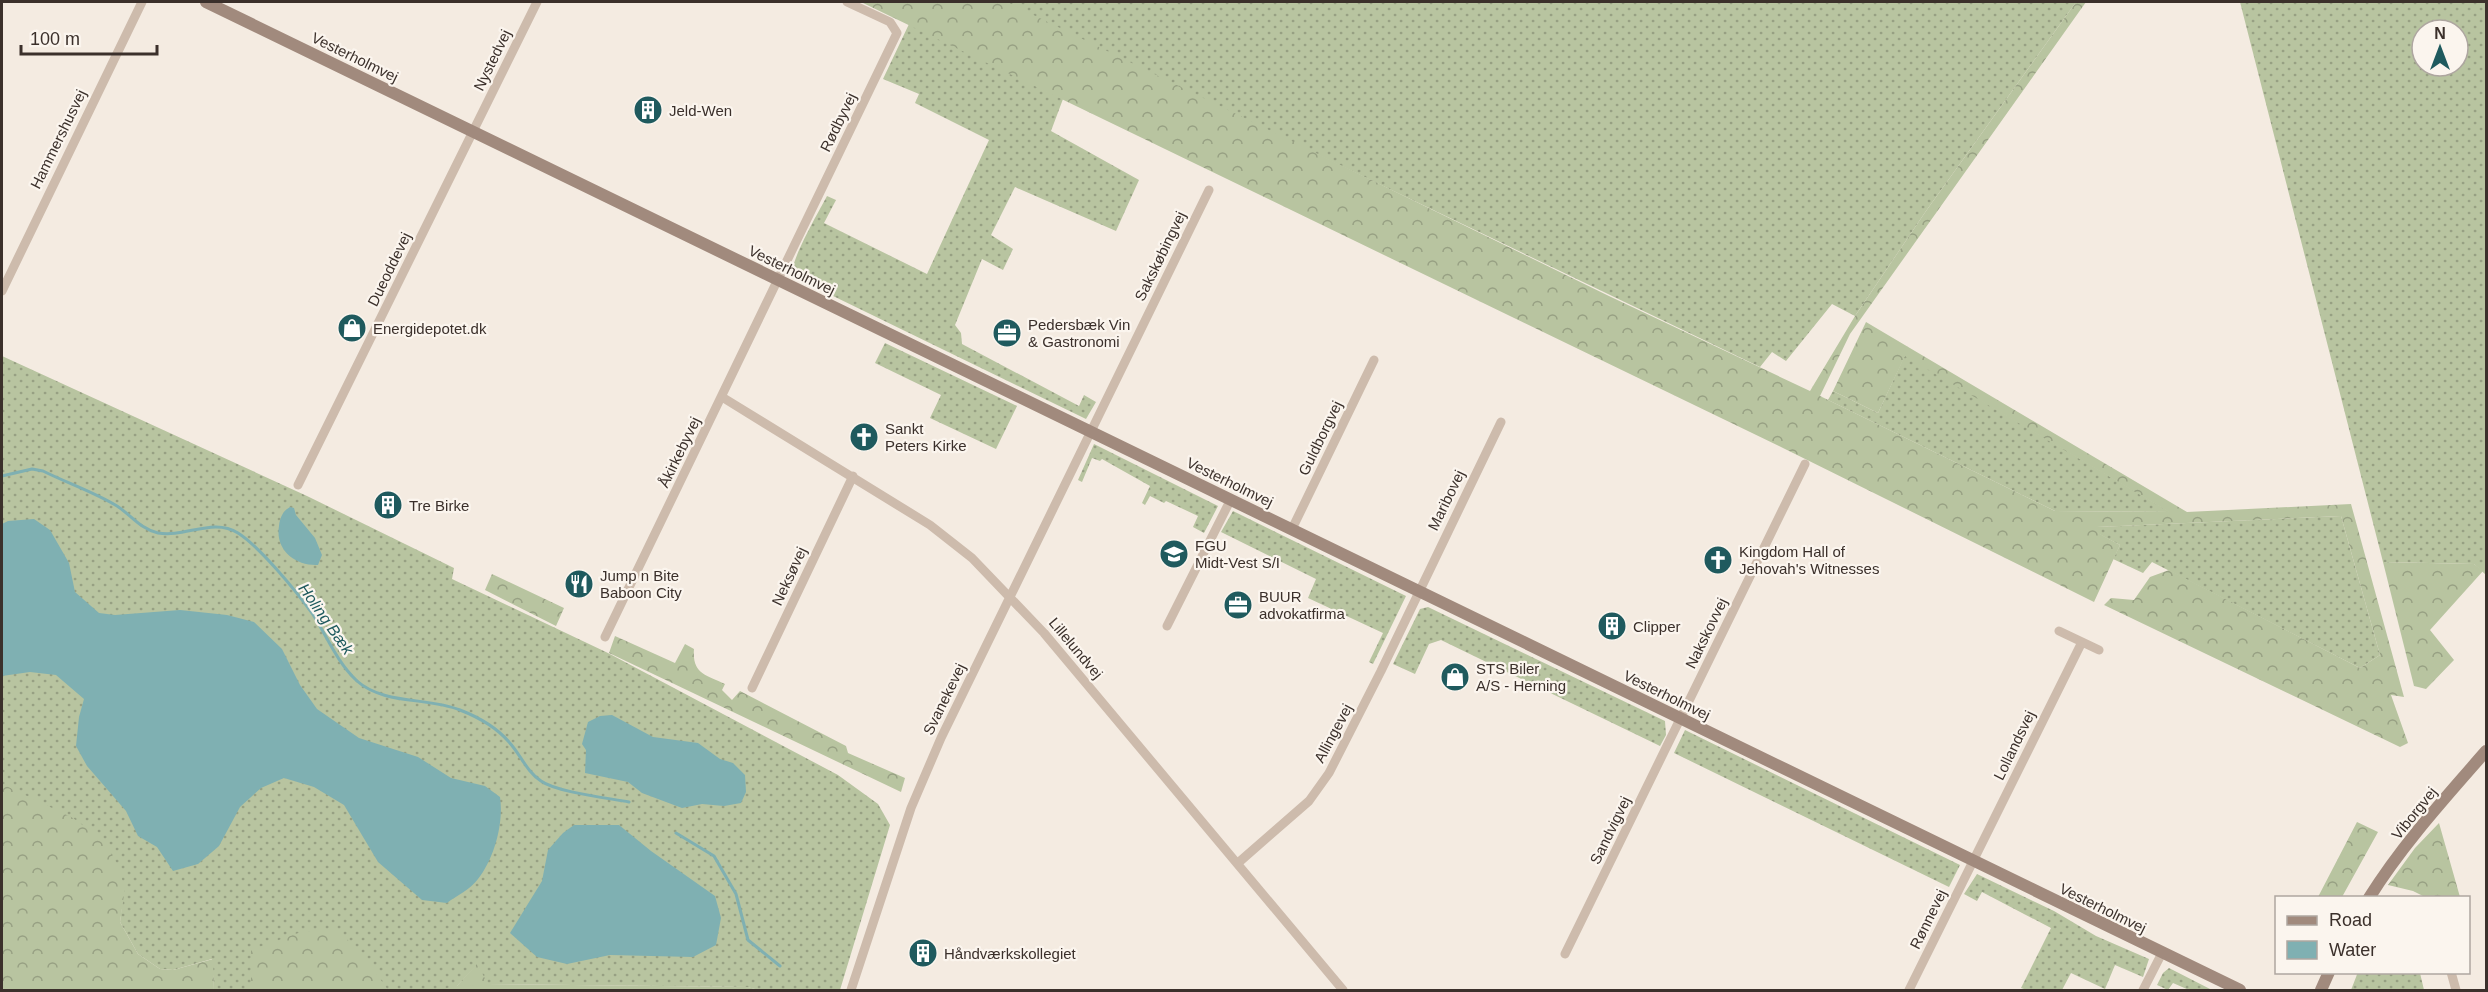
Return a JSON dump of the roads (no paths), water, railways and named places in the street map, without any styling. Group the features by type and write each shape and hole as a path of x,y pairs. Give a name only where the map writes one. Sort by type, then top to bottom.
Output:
{"street":[{"name":"Hammershusvej","path":"2,291 142,2"},
{"name":"Vesterholmvej","path":"206,2 2240,990"},
{"name":"Nystedvej","path":"474,131 537,2"},
{"name":"Rødbyvej","path":"779,280 897,33 891,22 847,2"},
{"name":"Dueoddevej","path":"298,485 474,131"},
{"name":"Sakskøbingvej","path":"1092,431 1209,190"},
{"name":"Åkirkebyvej","path":"605,637 779,280"},
{"name":"Guldborgvej","path":"1292,530 1374,360"},
{"name":"Lillelundvej","path":"722,397 930,525 972,558 1011,596 1238,863 1342,990"},
{"name":"Maribovej","path":"1420,591 1500,422"},
{"name":"Svanekevej","path":"851,990 911,808 941,738 1092,431"},
{"name":"Nakskovvej","path":"1681,718 1805,464"},
{"name":"Neksøvej","path":"753,688 853,476"},
{"path":"1167,626 1231,499"},
{"name":"Allingevej","path":"1238,863 1309,801 1329,773 1420,591"},
{"path":"2059,631 2099,650"},
{"name":"Lollandsvej","path":"1973,861 2082,642"},
{"name":"Sandvigvej","path":"1565,954 1681,718"},
{"name":"Viborgvej","path":"2370,896 2417,832 2487,751"},
{"name":"Rønnevej","path":"1909,990 1973,861"},
{"path":"2143,990 2162,953"},
{"path":"2321,990 2328,974"},
{"path":"2452,974 2456,990"}],"water":[{"path":"290,507 294,508 296,515 315,538 322,555 318,565 302,563 294,559 288,555 280,542 280,520"},
{"path":"34,519 50,530 69,563 75,592 99,613 115,615 180,610 227,615 254,622 282,649 300,685 317,709 359,738 418,757 451,778 485,786 500,797 499,829 493,851 484,871 475,883 447,903 422,900 378,862 344,805 314,787 284,778 261,788 240,807 219,846 198,864 173,871 157,847 138,836 126,811 87,766 76,746 79,717 84,699 56,675 30,672 2,676 2,524 8,521"},
{"path":"612,715 653,737 698,743 720,759 733,763 745,775 746,792 741,803 724,806 702,804 682,808 642,793 628,782 585,773 586,750 582,744 588,722 600,716"},
{"path":"574,825 619,825 651,851 715,896 721,918 716,945 693,957 610,955 567,964 537,957 510,933 542,881 548,850 563,833"}],"waterway":[{"name":"Holing Bæk","path":"2,476 32,469 43,471 108,501 141,525 158,533 178,533 209,527 219,527 238,533 257,548 287,582 312,613 343,665 357,681 368,689 393,697 447,706 467,713 499,732 513,747 531,773 548,785 629,802"},
{"name":"Holing Bæk","path":"676,833 714,856 736,894 748,940 780,966"}],"place":[{"name":"Jeld-Wen","path":"648,110"},
{"name":"Energidepotet.dk","path":"352,328"},
{"name":"Pedersbæk Vin & Gastronomi","path":"1007,333"},
{"name":"Sankt Peters Kirke","path":"864,437"},
{"name":"Tre Birke","path":"388,505"},
{"name":"FGU Midt-Vest S/I","path":"1174,554"},
{"name":"Kingdom Hall of Jehovah's Witnesses","path":"1718,560"},
{"name":"Jump n Bite Baboon City","path":"579,584"},
{"name":"BUUR advokatfirma","path":"1238,605"},
{"name":"Clipper","path":"1612,626"},
{"name":"STS Biler A/S - Herning","path":"1455,677"},
{"name":"Håndværkskollegiet","path":"923,953"}]}
